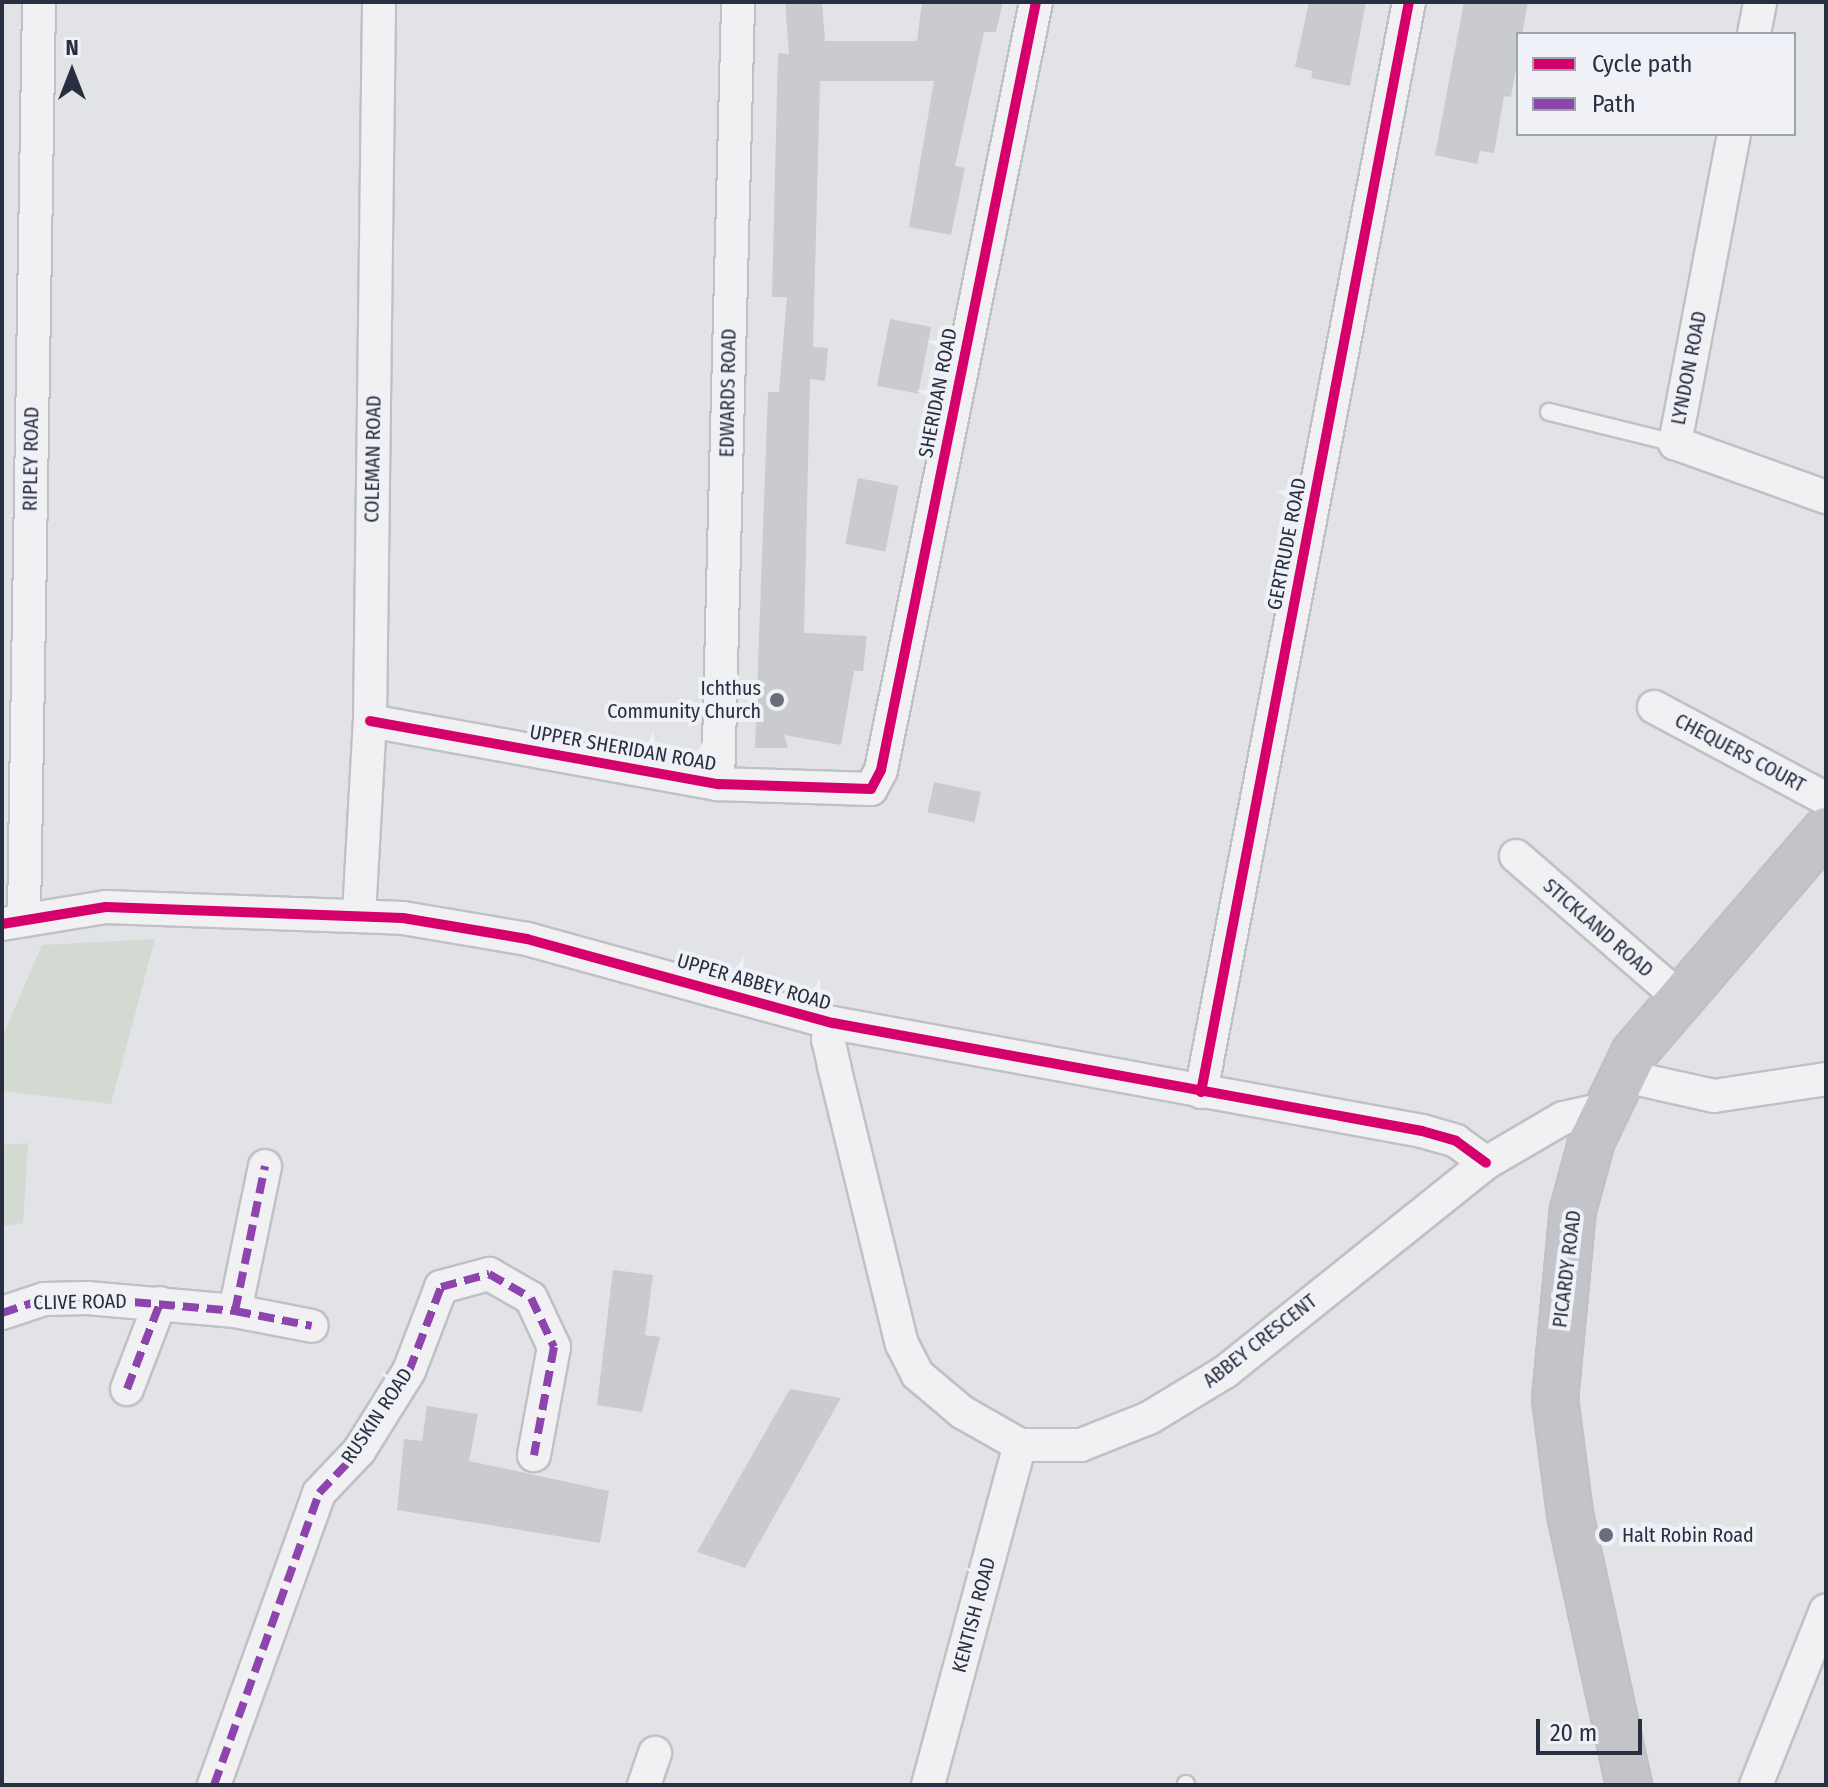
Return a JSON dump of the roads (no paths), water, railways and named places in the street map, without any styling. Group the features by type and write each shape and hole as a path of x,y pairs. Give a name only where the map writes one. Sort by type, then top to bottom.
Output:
{"main road":[{"name":"PICARDY ROAD","path":"1629,1785 1570,1514 1555,1399 1573,1210 1614,1092 1681,999 1826,830"}],"street":[{"name":"RIPLEY ROAD","path":"13,920 39,2"},
{"name":"COLEMAN ROAD","path":"359,915 370,721 379,2"},
{"name":"EDWARDS ROAD","path":"718,784 738,2"},
{"name":"SHERIDAN ROAD","path":"871,789 881,770 1036,2"},
{"name":"GERTRUDE ROAD","path":"1201,1092 1409,2"},
{"path":"1754,32 1760,2"},
{"name":"LYNDON ROAD","path":"1734,136 1675,443 1826,497"},
{"name":"CHEQUERS COURT","path":"1654,707 1826,799"},
{"name":"UPPER SHERIDAN ROAD","path":"370,721 718,784 871,789"},
{"name":"STICKLAND ROAD","path":"1516,856 1681,999"},
{"name":"UPPER ABBEY ROAD","path":"13,920 106,907 359,915 527,939 833,1023 1422,1131 1456,1141 1486,1163"},
{"name":"ABBEY CRESCENT","path":"833,1023 828,1039 902,1344 917,1374 962,1412 1020,1445 1081,1445 1187,1395 1225,1372 1486,1163 1614,1092"},
{"path":"1614,1092 1714,1096 1826,1079"},
{"path":"235,1311 265,1166"},
{"name":"RUSKIN ROAD","path":"214,1785 319,1493 359,1451 409,1371 441,1287 489,1274 531,1298 554,1347 534,1455"},
{"name":"CLIVE ROAD","path":"2,1313 44,1299 160,1303 235,1311 312,1326"},
{"name":"CLIVE ROAD","path":"127,1389 160,1303"},
{"name":"KENTISH ROAD","path":"928,1785 1020,1445"},
{"path":"1756,1785 1826,1610"},
{"path":"644,1785 655,1753"}],"lane":[{"path":"1549,412 1675,443"}],"place":[{"name":"Ichthus Community Church","path":"777,700"},
{"name":"Halt Robin Road","path":"1606,1535"}]}
